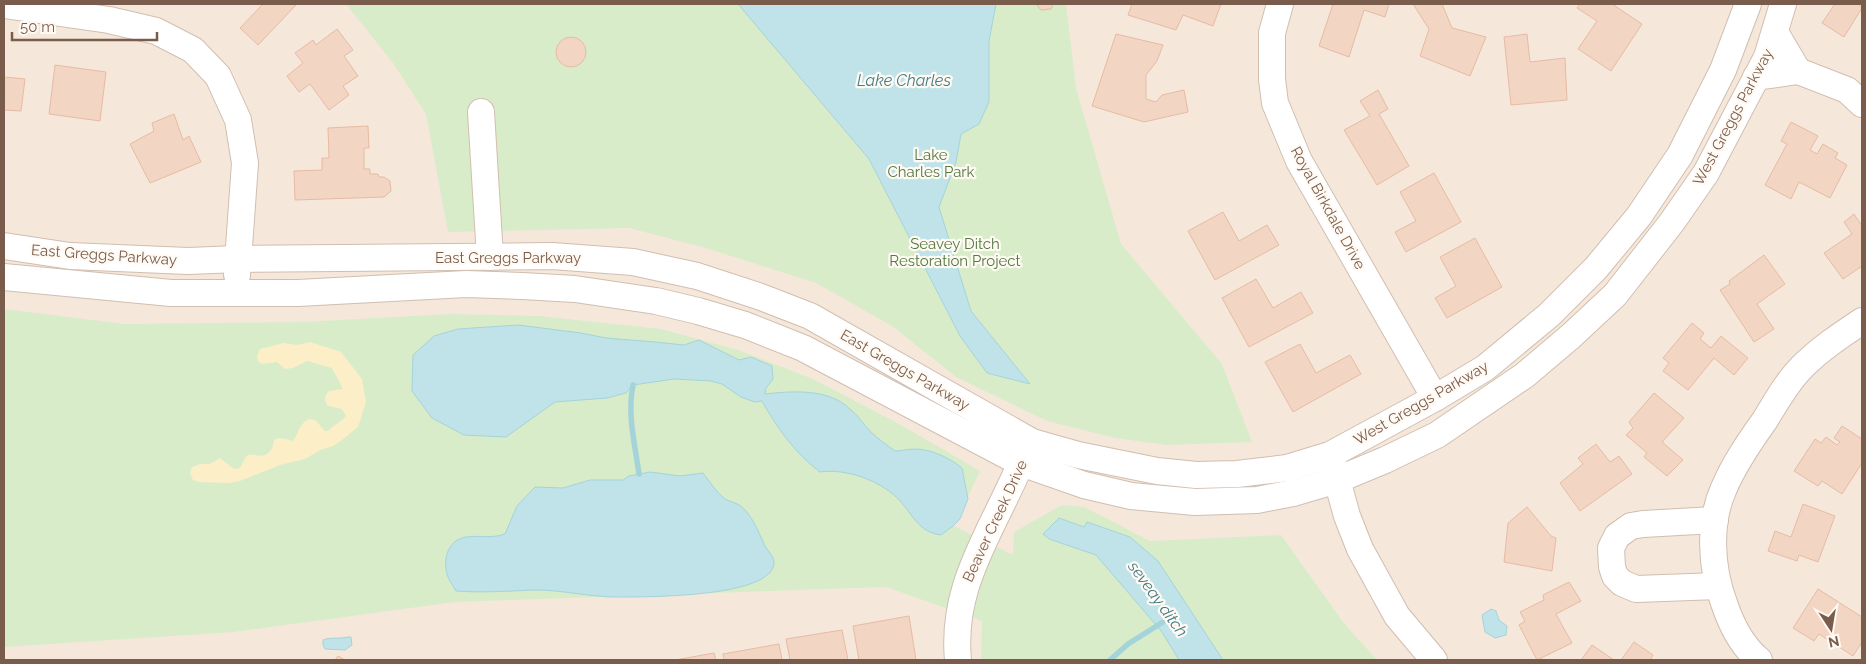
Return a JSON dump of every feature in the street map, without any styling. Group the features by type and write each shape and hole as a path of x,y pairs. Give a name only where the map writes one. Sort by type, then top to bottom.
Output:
{"street":[{"name":"Royal Birkdale Drive","path":"1280,4 1272,33 1272,78 1275,103 1299,161 1435,398"},
{"name":"West Greggs Parkway","path":"1027,453 1078,455 1123,465 1196,475 1237,474 1287,468 1330,454 1435,398 1485,368 1549,315 1596,268 1639,216 1684,147 1723,70 1748,4"},
{"name":"West Greggs Parkway","path":"1027,453 1084,484 1130,496 1195,502 1257,500 1293,494 1337,480 1437,435 1525,375 1571,336 1614,295 1672,222 1706,173 1767,57 1783,4"},
{"path":"4,5 109,20 156,31 193,50 218,76 238,120 245,163 236,293"},
{"path":"1774,32 1798,71"},
{"path":"1756,77 1798,71 1847,90 1862,104"},
{"path":"481,112 490,257"},
{"name":"East Greggs Parkway","path":"4,246 70,256 188,261 552,256 633,262 697,276 761,297 810,316 1027,453"},
{"name":"East Greggs Parkway","path":"4,277 171,293 298,293 466,284 522,286 576,290 656,301 698,310 745,325 803,348 1027,453"},
{"path":"1759,660 1740,638 1730,619 1718,586 1714,567 1715,520 1724,488 1752,439 1790,381 1829,344 1862,321"},
{"name":"Beaver Creek Drive","path":"958,660 957,623 962,596 974,560 1027,453"},
{"path":"1330,454 1347,516 1360,549 1397,616 1434,660"},
{"path":"1715,520 1631,526 1617,536 1611,548 1612,567 1616,576 1622,583 1636,589 1718,586"}],"shaded area":[{"path":"4,4 1862,4 1862,660 4,660"}],"green space":[{"name":"Lake Charles Park","path":"346,4 1066,4 1076,88 1121,244 1222,364 1252,442 1167,445 1115,438 1047,421 956,377 892,326 816,283 706,248 629,228 448,232 426,114 393,63"},
{"path":"4,309 125,324 303,322 451,314 539,316 661,329 738,350 813,379 901,425 980,471 954,526 1013,555 1014,532 1062,505 1084,507 1150,541 1281,535 1343,622 1377,660 981,660 982,621 886,587 455,602 234,632 4,647"}],"sand":[{"path":"310,342 341,352 362,379 366,402 358,427 333,446 320,450 305,459 280,465 240,481 229,483 198,482 193,480 190,473 192,467 200,464 210,464 220,458 234,469 240,468 248,455 262,456 271,451 275,439 293,441 301,427 309,419 315,420 325,431 328,431 346,416 342,409 328,406 325,400 329,391 343,389 332,368 307,361 293,368 285,369 277,362 262,364 258,361 257,356 260,349 284,343 297,345"}],"water":[{"name":"Lake Charles","path":"738,4 996,4 989,41 989,102 979,124 961,134 956,162 939,207 971,311 1030,384 987,373 960,336 869,159"},
{"path":"518,325 606,338 684,345 699,340 739,360 751,357 772,366 773,379 766,388 765,394 809,392 831,397 853,411 874,435 895,451 915,449 934,452 962,468 968,499 960,519 941,535 927,531 901,502 874,482 852,474 830,471 820,472 802,457 787,439 762,401 755,402 741,397 722,384 711,381 674,379 633,385 626,393 607,398 555,402 506,437 464,435 432,418 412,391 413,355 434,336 458,329"},
{"path":"650,472 680,476 703,473 722,496 740,506 753,520 774,560 768,574 753,583 730,589 674,596 648,597 611,597 545,590 456,591 450,581 446,571 446,558 454,542 466,537 505,534 517,506 535,487 563,488 590,480 623,480 629,476"},
{"name":"seveay ditch","path":"1059,518 1084,527 1087,522 1130,537 1158,561 1223,660 1179,660 1162,632 1096,555 1049,539 1043,534"},
{"path":"1491,609 1496,611 1499,620 1507,626 1506,635 1495,638 1485,632 1482,615"},
{"path":"351,637 352,645 345,650 325,649 323,645 323,640 326,639"}],"building":[{"path":"263,4 297,4 258,45 240,28"},
{"path":"1036,4 1053,4 1051,9 1041,10"},
{"path":"1132,4 1221,4 1213,26 1183,15 1176,30 1128,15"},
{"path":"1333,4 1389,4 1385,17 1364,10 1349,57 1319,46"},
{"path":"1413,4 1442,4 1452,28 1486,37 1470,76 1420,56 1429,29"},
{"path":"1580,4 1612,4 1642,24 1611,71 1578,49 1597,21 1577,8"},
{"path":"1835,4 1860,4 1862,8 1844,37 1822,23"},
{"path":"337,29 353,50 344,56 358,76 343,86 349,95 329,110 310,84 299,92 287,76 303,63 295,53 313,40 316,45"},
{"path":"1116,34 1163,45 1157,61 1146,75 1146,99 1156,102 1162,95 1184,90 1188,112 1144,122 1092,106"},
{"path":"1527,34 1530,62 1565,58 1567,100 1511,105 1504,37"},
{"path":"571,37 582,41 586,52 582,63 571,67 560,63 556,52 560,41"},
{"path":"55,65 106,72 100,121 49,114"},
{"path":"4,77 25,79 21,111 4,110"},
{"path":"1378,90 1388,109 1379,114 1409,166 1377,185 1344,130 1370,116 1360,101"},
{"path":"174,114 183,140 189,136 201,162 150,183 130,144 154,131 152,123"},
{"path":"1791,122 1818,136 1810,150 1817,154 1823,144 1838,153 1835,158 1847,165 1830,198 1799,182 1791,199 1765,185 1787,144 1781,141"},
{"path":"368,126 369,148 364,148 364,169 370,169 370,174 378,174 379,177 384,177 390,181 391,191 384,197 295,200 294,171 322,170 322,158 329,158 328,128"},
{"path":"1434,173 1461,222 1406,252 1395,232 1416,221 1400,192"},
{"path":"1223,212 1239,241 1267,225 1279,245 1215,280 1188,231"},
{"path":"1854,214 1862,226 1862,266 1843,279 1824,253 1852,234 1844,222"},
{"path":"1475,238 1502,287 1447,318 1435,298 1456,286 1440,257"},
{"path":"1764,255 1785,284 1757,304 1774,329 1754,342 1720,290 1730,284 1729,281"},
{"path":"1256,279 1273,308 1301,292 1313,313 1249,347 1222,298"},
{"path":"1692,323 1704,333 1700,339 1711,348 1721,336 1748,358 1734,375 1714,358 1688,390 1663,371 1669,363 1663,358"},
{"path":"1300,344 1316,373 1350,355 1361,374 1293,412 1265,362"},
{"path":"1654,393 1684,418 1662,442 1683,460 1667,476 1644,457 1647,453 1626,435 1633,428 1629,422"},
{"path":"1842,426 1862,439 1862,463 1842,494 1822,481 1818,486 1794,471 1815,439 1821,443 1826,437 1837,445 1840,442 1834,438"},
{"path":"1596,444 1610,462 1619,456 1632,474 1580,511 1560,483 1583,464 1578,458"},
{"path":"1803,504 1835,516 1818,562 1799,555 1797,561 1768,551 1775,531 1791,537"},
{"path":"1527,507 1551,536 1556,538 1552,571 1504,562 1508,523"},
{"path":"1569,582 1581,601 1556,614 1572,643 1537,660 1519,625 1525,621 1520,612 1544,600 1543,595"},
{"path":"1818,589 1862,617 1862,642 1853,656 1819,634 1814,641 1793,628"},
{"path":"909,616 916,660 859,660 853,626"},
{"path":"842,630 848,660 790,660 786,639"},
{"path":"1634,642 1653,655 1650,660 1621,660"},
{"path":"779,644 782,660 724,660 723,654"},
{"path":"1592,645 1614,660 1581,660"},
{"path":"714,653 716,660 675,660"},
{"path":"338,656 345,660 335,660"}],"waterway":[{"path":"633,385 631,418 639,474"},
{"name":"seveay ditch","path":"1110,660 1128,644 1163,622"}],"park label":[{"name":"Seavey Ditch Restoration Project","path":"955,252"}]}
